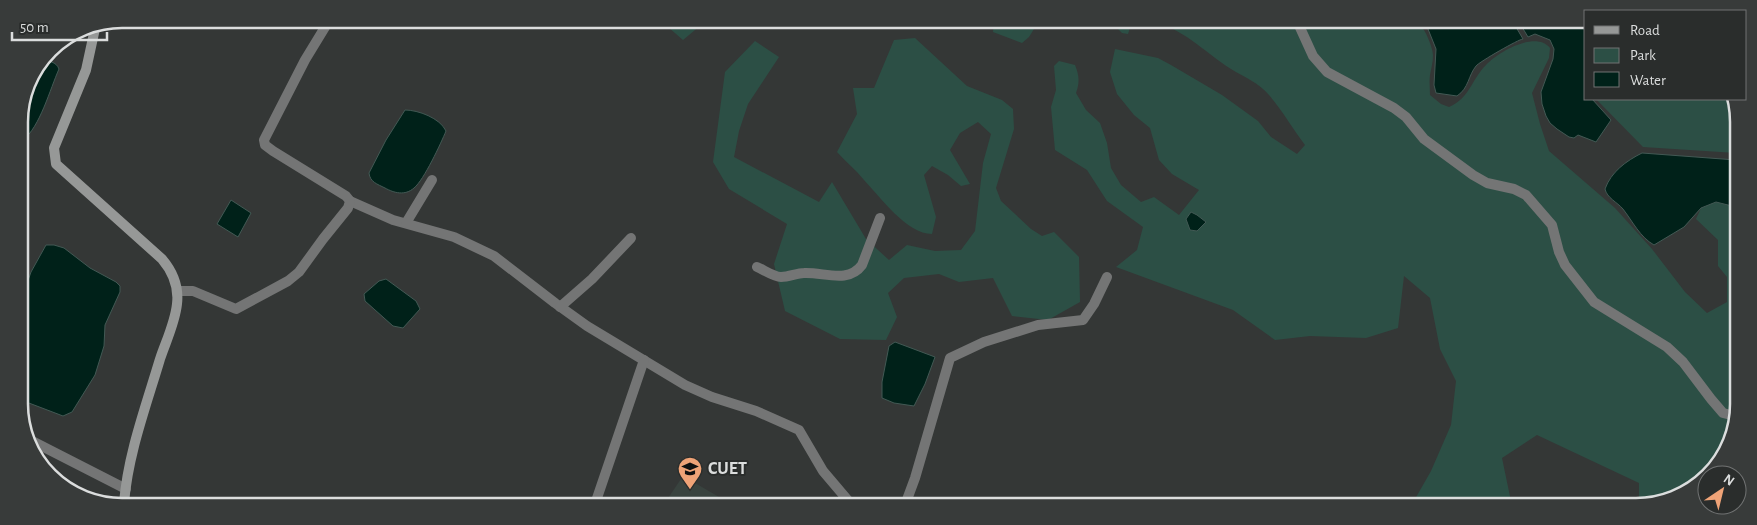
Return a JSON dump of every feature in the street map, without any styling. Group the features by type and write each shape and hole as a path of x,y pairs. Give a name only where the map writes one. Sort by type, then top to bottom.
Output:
{"main road":[{"path":"94,32 86,70 54,148 56,164 162,259 172,274 177,291 176,314 146,403 130,464 125,498"}],"street":[{"path":"325,28 305,60 264,140 265,145 346,196 350,201 393,220 454,237 494,256 588,326 685,385 712,397 756,411 799,430 824,471 846,498"},
{"path":"1300,28 1313,56 1327,72 1394,108 1406,117 1424,139 1473,175 1487,183 1514,189 1526,195 1552,225 1559,252 1565,265 1594,302 1667,347 1683,362 1723,413 1729,415"},
{"path":"406,223 432,180"},
{"path":"177,291 193,291 236,308 288,281 299,272 348,208 350,201"},
{"path":"757,267 780,278 804,273 850,275 857,272 862,265 880,218"},
{"path":"560,306 592,279 631,238"},
{"path":"907,497 915,478 950,358 984,342 1038,325 1083,320 1094,304 1107,277"},
{"path":"597,498 644,360"},
{"path":"36,443 126,489"}],"shaded area":[{"path":"683,476 720,498 668,498"}],"green space":[{"path":"669,28 697,28 683,40"},
{"path":"993,28 1035,28 1022,43 993,32"},
{"path":"1117,28 1130,28 1128,34 1122,33"},
{"path":"1172,28 1422,28 1428,38 1433,56 1430,95 1441,104 1449,107 1462,99 1481,71 1499,54 1527,42 1536,41 1544,43 1550,48 1549,58 1532,93 1549,151 1615,208 1652,249 1685,292 1707,313 1727,302 1727,277 1718,266 1718,240 1696,219 1701,208 1716,202 1730,206 1730,404 1726,428 1714,456 1706,465 1697,465 1697,474 1682,485 1660,494 1639,497 1639,483 1537,435 1502,458 1510,497 1416,497 1431,471 1451,425 1456,381 1440,349 1430,298 1404,276 1398,328 1366,338 1310,336 1275,340 1233,310 1116,267 1137,250 1143,227 1107,201 1087,170 1055,150 1051,107 1056,90 1054,66 1059,61 1075,65 1078,79 1076,93 1086,110 1100,123 1107,143 1111,168 1121,185 1141,202 1154,197 1179,215 1199,190 1172,174 1159,160 1150,128 1134,115 1117,94 1110,72 1115,49 1158,58 1171,65 1222,95 1258,121 1271,137 1297,154 1305,145 1274,101 1261,87 1231,69 1192,40"},
{"path":"915,38 967,86 1002,100 1013,109 1014,129 996,188 1001,201 1031,229 1042,236 1054,232 1079,257 1080,302 1048,320 1012,316 993,278 959,282 939,274 904,278 888,293 897,317 886,340 840,339 785,311 774,264 787,224 729,189 713,162 725,72 755,41 779,57 748,104 739,131 734,157 819,202 832,182 866,239 889,260 907,245 935,251 961,250 975,231 983,163 991,134 978,122 960,133 950,150 970,184 961,186 948,175 932,166 924,175 936,217 932,234 913,228 904,221 886,205 837,152 857,114 853,88 874,88 894,40"},
{"path":"1597,100 1727,100 1730,122 1730,153 1643,147"}],"water":[{"path":"1517,28 1523,39 1499,51 1476,66 1466,86 1457,96 1436,93 1434,85 1436,49 1428,29"},
{"path":"1523,28 1584,28 1584,100 1593,100 1611,120 1596,142 1578,135 1574,138 1569,137 1550,123 1542,104 1541,92 1553,59 1554,49 1550,40 1535,34 1528,37"},
{"path":"49,62 54,63 59,69 44,107 29,134 28,115 32,91 47,64"},
{"path":"405,110 416,111 434,119 446,131 432,161 418,184 411,191 400,193 388,190 374,182 369,173 386,140"},
{"path":"1642,153 1730,160 1730,206 1716,202 1701,208 1684,227 1654,245 1641,234 1623,209 1610,197 1605,189 1611,177 1630,160"},
{"path":"231,200 251,213 238,237 217,224"},
{"path":"1191,212 1206,222 1197,231 1190,230 1186,219"},
{"path":"46,245 54,245 64,248 90,268 120,286 120,292 105,325 104,346 95,375 72,412 63,416 28,403 28,280"},
{"path":"386,279 416,301 420,309 403,328 393,326 365,301 364,294 379,281"},
{"path":"895,342 935,357 914,406 894,403 882,398 882,382 889,346"}],"place":[{"name":"CUET","path":"690,490"}]}
